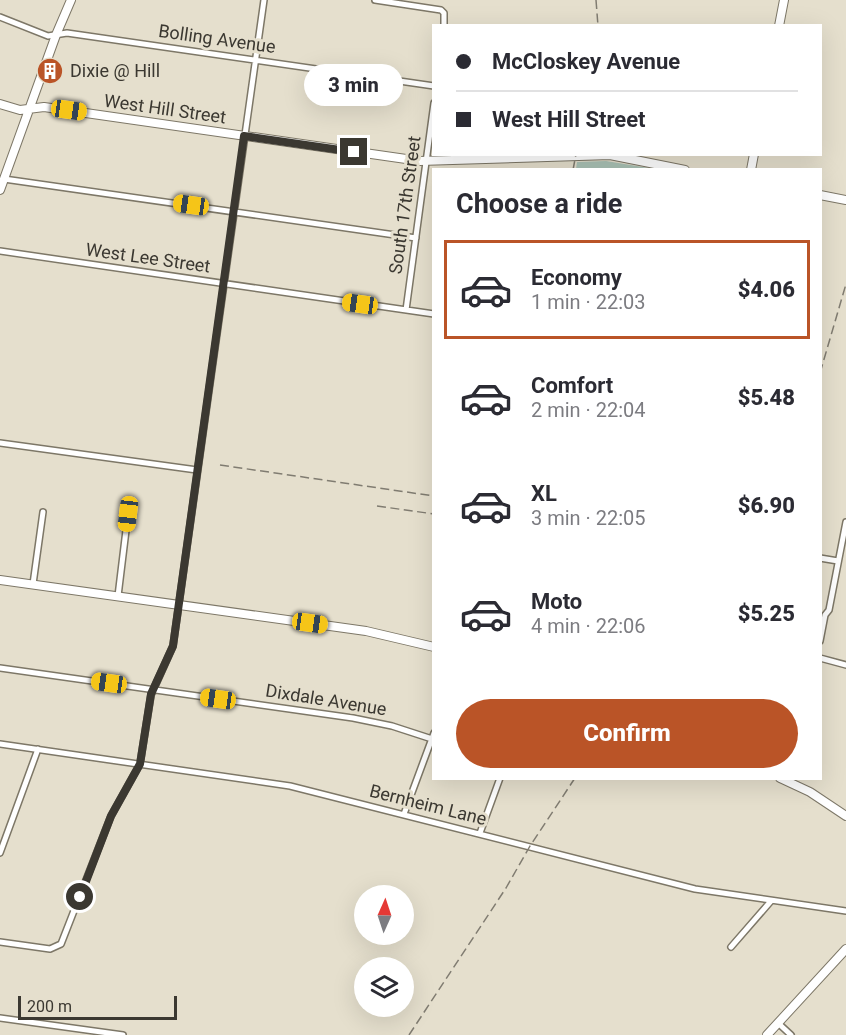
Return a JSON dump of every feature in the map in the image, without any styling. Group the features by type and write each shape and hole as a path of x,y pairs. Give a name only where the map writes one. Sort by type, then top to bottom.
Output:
{"main road":[{"path":"767,1035 844,955"}],"street":[{"path":"0,190 71,0"},
{"path":"0,942 50,949 59,946 65,938 111,816 140,764 153,690 173,646 264,0"},
{"path":"375,0 444,11 444,24"},
{"path":"779,24 784,0"},
{"name":"Bolling Avenue","path":"0,17 48,36 67,33 432,86"},
{"name":"West Hill Street","path":"0,104 20,110 44,107 426,161 579,156"},
{"name":"South 17th Street","path":"406,310 432,118"},
{"name":"West Hill Street","path":"615,156 675,168"},
{"path":"4,179 416,238"},
{"path":"822,195 846,200"},
{"name":"West Lee Street","path":"0,251 432,314"},
{"path":"0,443 197,470"},
{"path":"33,584 43,512"},
{"path":"118,596 128,514"},
{"path":"822,631 825,615 829,610 846,522"},
{"path":"822,558 838,561"},
{"path":"0,580 366,632 432,647"},
{"path":"822,659 846,665"},
{"name":"Dixdale Avenue","path":"0,668 353,718 432,736"},
{"path":"404,814 432,739"},
{"name":"Bernheim Lane","path":"0,744 267,781 695,889 846,911"},
{"path":"0,853 38,749"},
{"path":"480,833 499,780"},
{"path":"784,780 810,792 846,816"},
{"path":"731,947 771,901"},
{"path":"0,1018 123,1035"},
{"path":"778,1023 791,1035"}],"green space":[{"path":"606,161 649,168 576,168 577,162"}],"railway":[{"path":"596,0 598,24"},
{"path":"573,168 576,156"},
{"path":"822,366 846,284"},
{"path":"220,465 432,496"},
{"path":"377,506 432,514"},
{"path":"409,1035 574,780"}],"place":[{"name":"Dixie @ Hill","path":"50,71"}],"route":[{"path":"80,897 111,816 136,774 143,756 151,694 173,646 244,136 354,152"}]}
